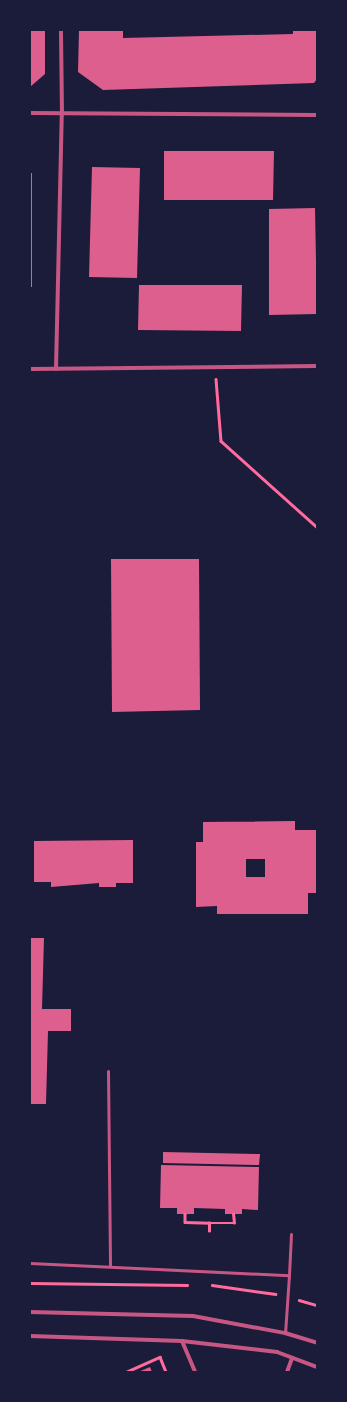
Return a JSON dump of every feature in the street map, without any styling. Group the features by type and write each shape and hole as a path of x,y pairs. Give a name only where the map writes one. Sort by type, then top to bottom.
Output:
{"street":[{"path":"56,369 62,114 61,30"},
{"path":"30,113 317,115"},
{"path":"30,369 317,366"},
{"path":"30,1312 193,1316 285,1333 317,1342"},
{"path":"30,1336 182,1341 276,1352 317,1367"},
{"path":"182,1341 195,1372"},
{"path":"287,1372 292,1358"}],"lane":[{"path":"108,1071 110,1266"},
{"path":"285,1333 291,1234"},
{"path":"30,1263 289,1275"}],"path":[{"path":"216,367 221,441 317,527"},
{"path":"185,1214 185,1222 234,1223 233,1214"},
{"path":"209,1222 209,1231"},
{"path":"30,1283 192,1285"},
{"path":"207,1285 288,1296 317,1305"},
{"path":"126,1372 160,1357 166,1372"}],"building":[{"path":"30,30 45,30 45,74 30,87"},
{"path":"79,30 123,30 123,38 293,34 293,30 317,30 317,79 314,83 103,90 78,72"},
{"path":"164,151 274,151 273,200 164,200"},
{"path":"92,167 140,168 137,278 89,277"},
{"path":"30,173 32,173 32,287 30,287"},
{"path":"315,208 317,314 269,315 269,209"},
{"path":"139,285 242,285 241,331 138,330"},
{"path":"111,559 199,559 200,710 112,712"},
{"path":"295,821 295,830 317,830 317,893 308,893 308,914 217,914 217,906 196,907 196,842 203,842 203,822","holes":["246,859 265,859 265,877 246,877"]},
{"path":"133,840 133,883 116,883 116,887 99,887 99,883 51,887 51,882 34,882 34,841"},
{"path":"30,938 44,938 42,1009 71,1009 71,1031 48,1031 46,1104 30,1104"},
{"path":"163,1152 260,1154 259,1165 163,1163"},
{"path":"161,1165 259,1167 258,1210 242,1209 242,1214 225,1214 225,1209 194,1208 194,1214 177,1214 177,1208 160,1208"},
{"path":"150,1367 152,1372 138,1372"}]}
